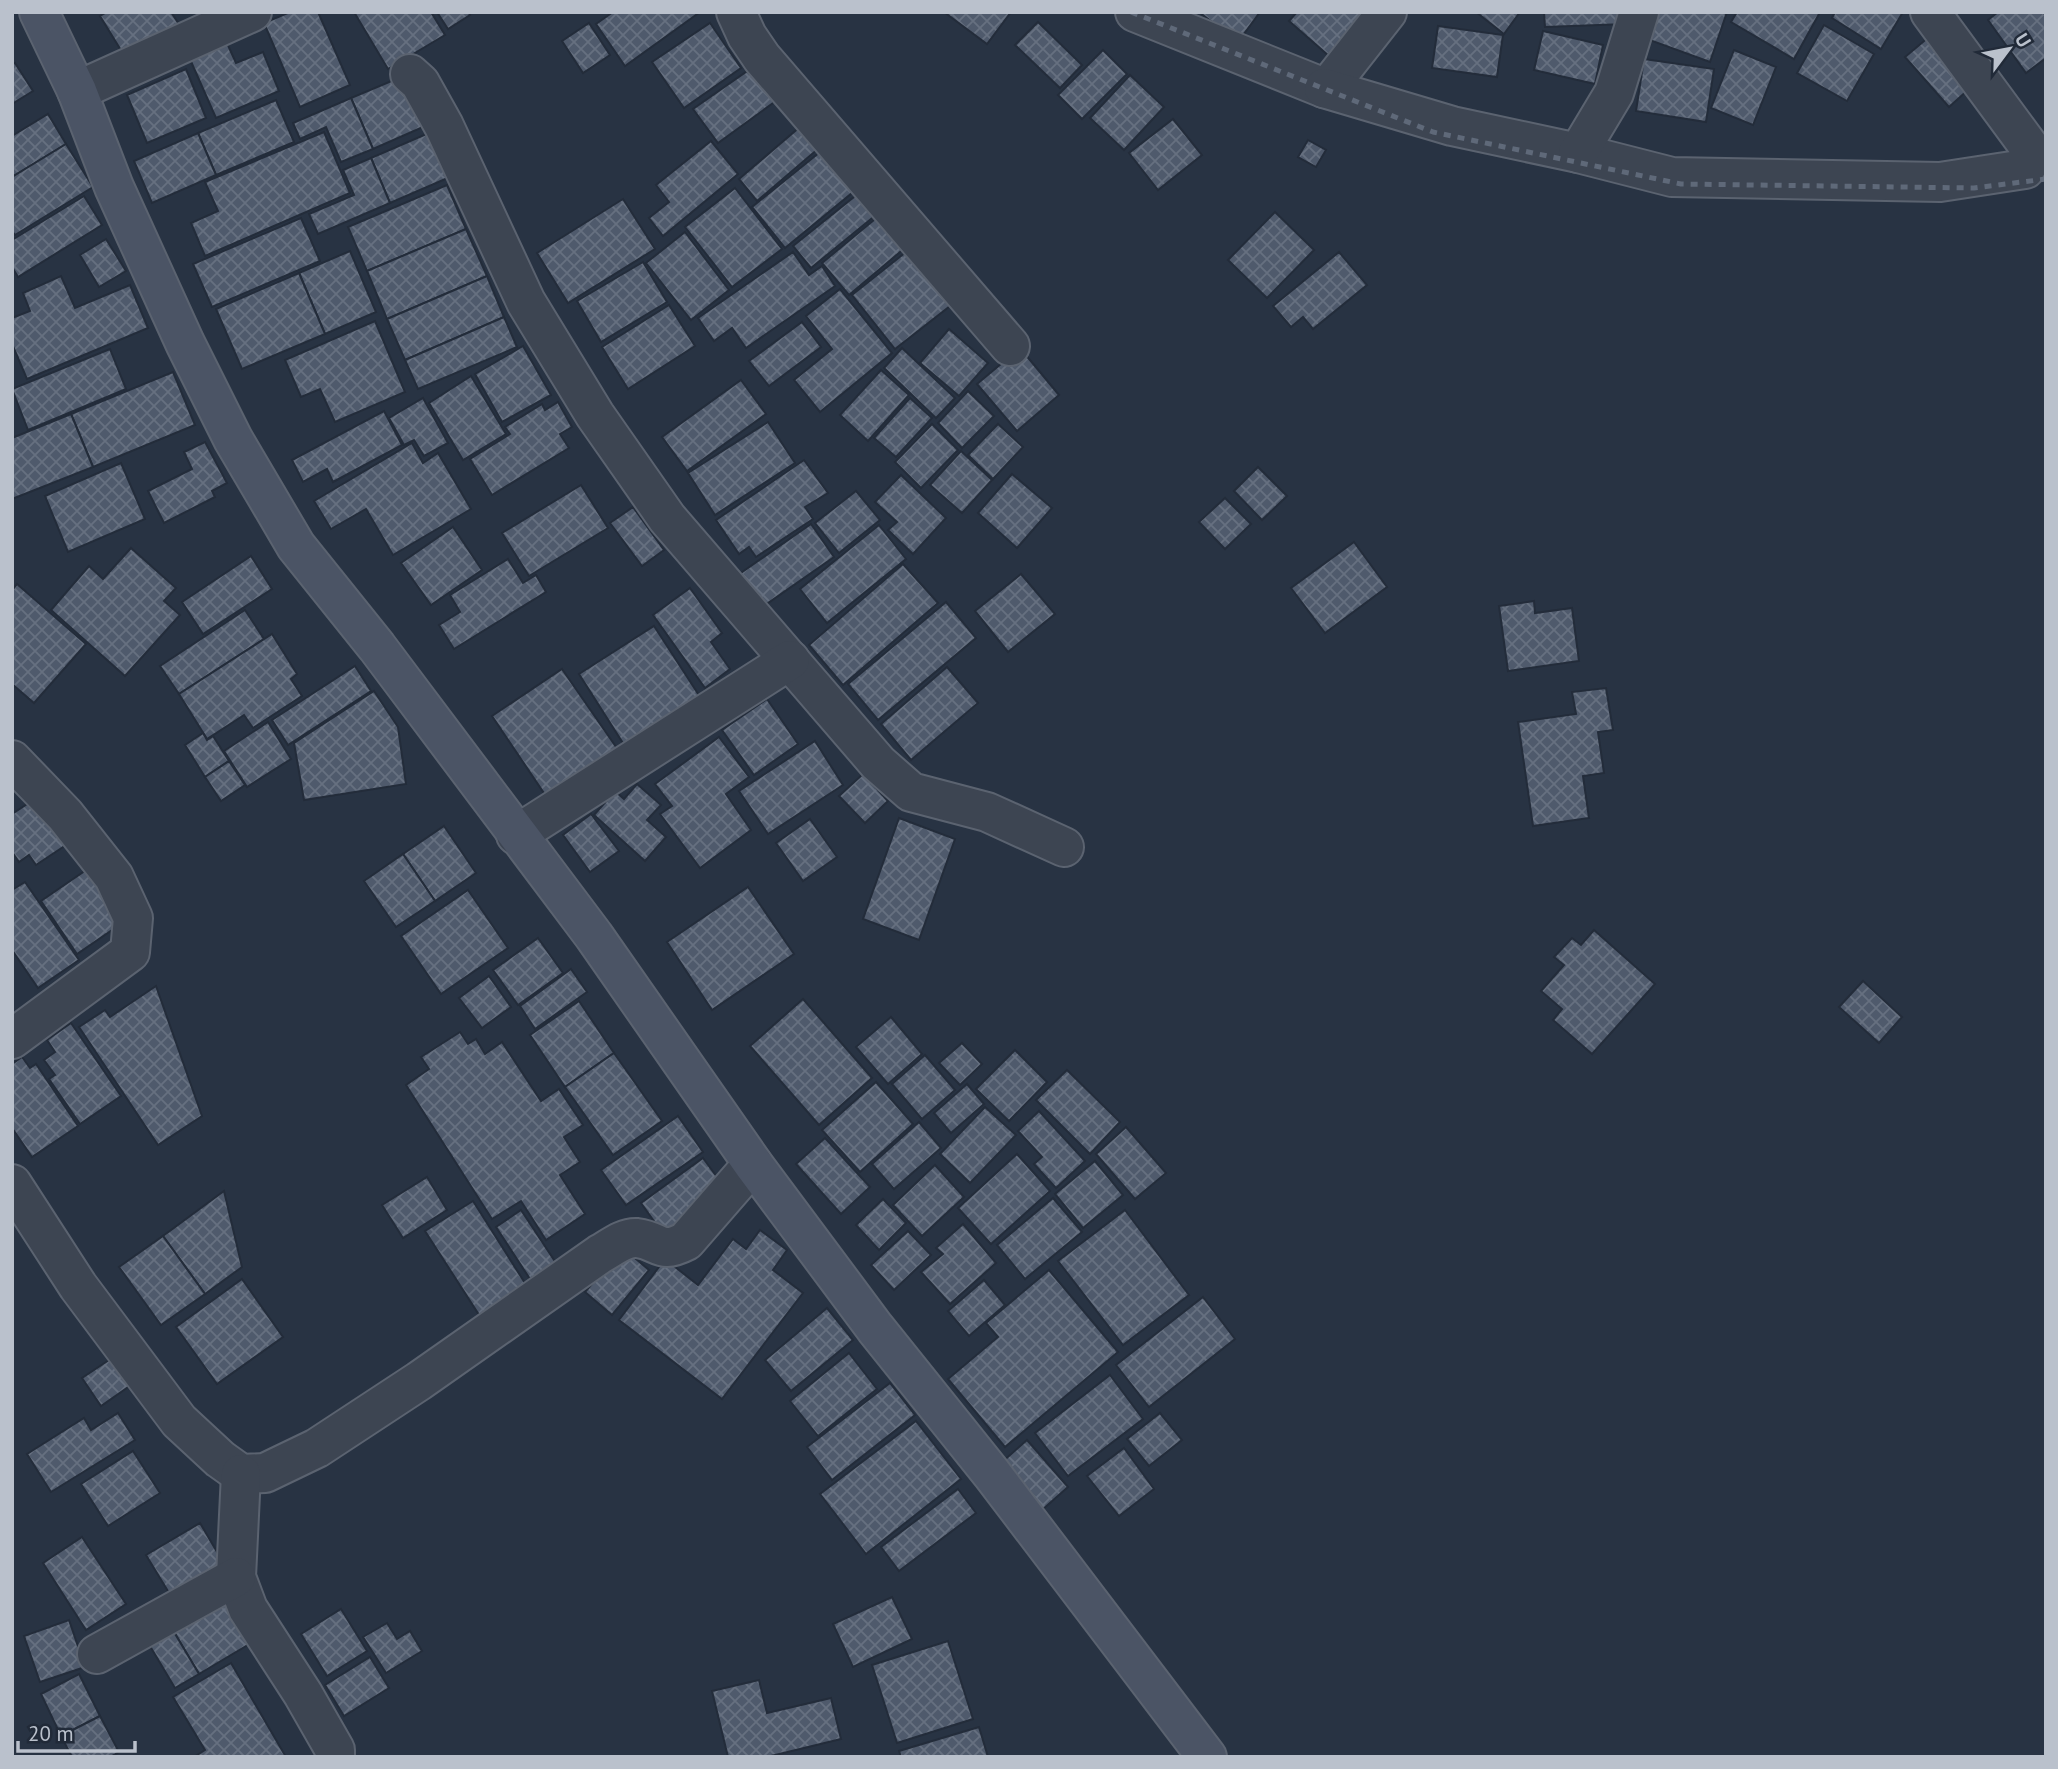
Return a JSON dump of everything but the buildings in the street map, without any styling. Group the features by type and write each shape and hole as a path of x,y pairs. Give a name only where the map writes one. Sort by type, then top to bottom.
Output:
{"street":[{"path":"39,12 77,91 114,187 185,343 233,439 296,546 377,647 594,936 753,1164 874,1328 1000,1484 1207,1757"},
{"path":"77,91 252,12"},
{"path":"736,12 747,36 762,58 1010,346"},
{"path":"1135,12 1324,88 1452,126 1578,153 1672,177 1940,182 2025,169 2033,152 1930,12"},
{"path":"1324,88 1332,82 1387,12"},
{"path":"1578,153 1614,93 1639,12"},
{"path":"410,74 420,83 444,126 526,302 596,415 667,518 878,763 911,792 987,812 1064,847"},
{"path":"516,835 790,660"},
{"path":"12,760 65,815 114,877 133,918 130,952 12,1039"},
{"path":"12,1184 78,1286 179,1421 220,1459 242,1474 265,1473 317,1448 419,1381 591,1260 623,1241 637,1238 662,1248 674,1248 686,1241 753,1164"},
{"path":"242,1474 236,1577 248,1609 303,1694 335,1750 335,1757"},
{"path":"97,1654 236,1577"}],"railway":[{"path":"1131,12 1433,132 1681,184 1974,188 2046,179"}]}
